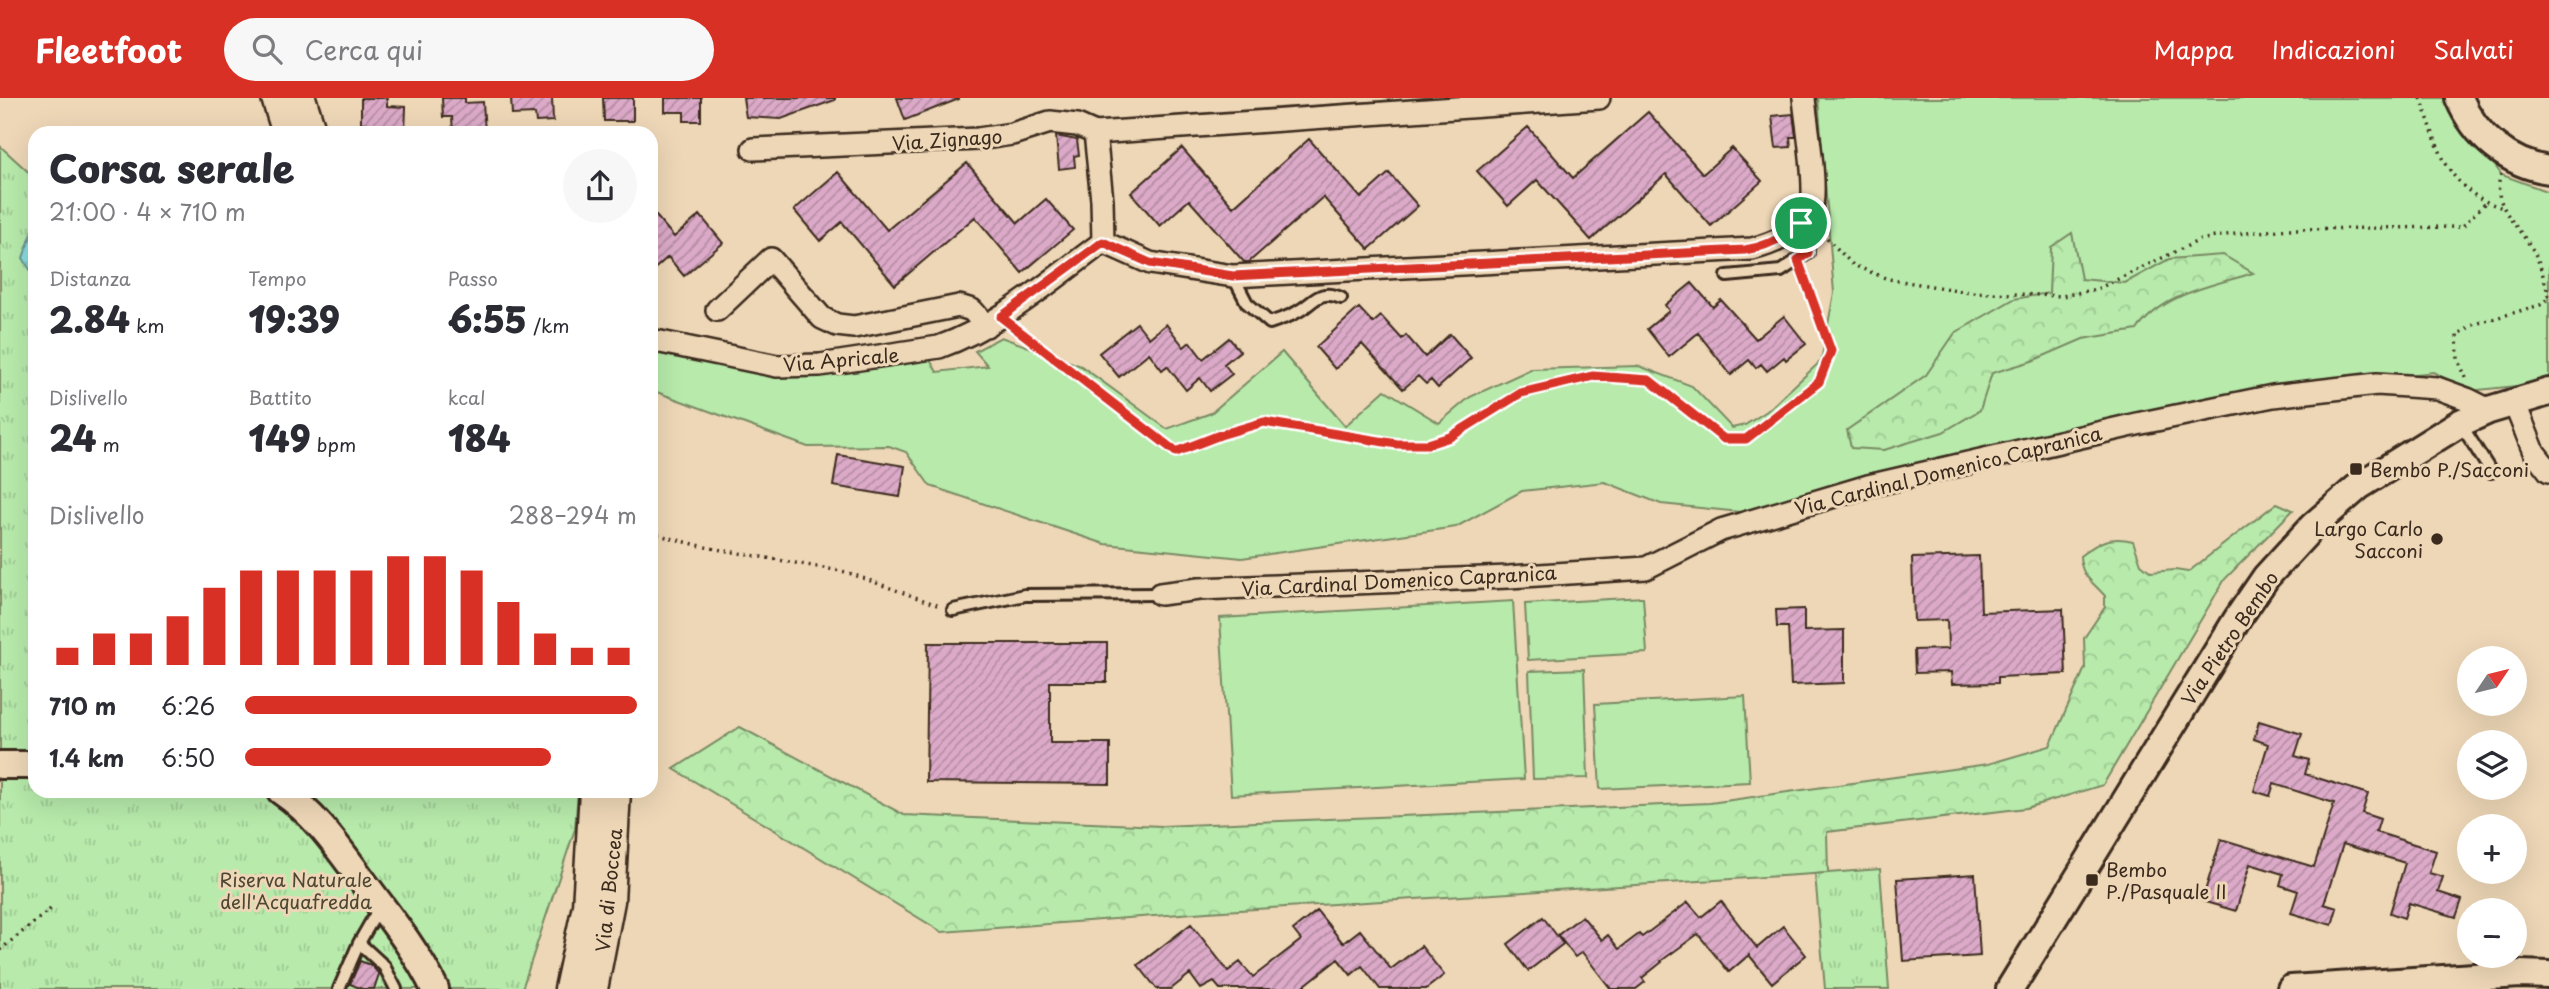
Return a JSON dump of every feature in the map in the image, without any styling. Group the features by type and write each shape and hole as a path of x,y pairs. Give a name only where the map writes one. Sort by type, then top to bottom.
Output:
{"main road":[{"path":"276,98 285,126"},
{"path":"301,98 310,126"},
{"name":"Via di Boccea","path":"569,989 588,897 594,798"},
{"name":"Via di Boccea","path":"593,989 610,901 617,798"}],"street":[{"name":"Via Zignago","path":"753,149 978,139 1012,134 1050,122 1077,125 1096,133 1599,98"},
{"path":"1096,133 1103,242 1150,263 1233,276 1745,250 1766,245 1780,239 1807,218 1812,206 1814,195 1804,98"},
{"path":"2459,98 2469,119 2482,135 2508,156 2549,170"},
{"name":"Via Apricale","path":"658,341 777,366 872,359 939,347 994,321 1103,242"},
{"name":"Via Apricale","path":"718,310 771,259 822,317 837,325 854,327 959,306 994,321"},
{"name":"Via Cardinal Domenico Capranica","path":"1160,594 1199,589 1509,577 1646,568 1721,530 1868,486 2137,424 2273,396 2377,384 2437,388 2488,410"},
{"name":"Via Pietro Bembo","path":"2010,989 2238,618 2266,577 2313,526 2360,486 2460,423 2488,410 2549,392"},
{"path":"2514,402 2533,452 2549,471"},
{"path":"0,765 28,765"},
{"path":"290,798 325,831 381,905 421,963 435,989"},
{"path":"2291,989 2520,974 2549,975"}],"lane":[{"path":"1727,276 1781,271 1808,253 1807,218"},
{"path":"1233,276 1247,303 1270,323 1297,312 1317,296 1332,293 1341,298"},
{"path":"2460,423 2491,472"},
{"path":"953,610 1025,595 1160,594"},
{"path":"339,989 359,943 381,905"},
{"path":"359,943 384,965 396,989"}],"path":[{"path":"2421,98 2441,156 2459,184 2486,202 2504,208"},
{"path":"2488,410 2465,377 2458,359 2457,335 2475,324 2540,305 2549,297 2537,257 2504,208 2498,185 2508,156"},
{"path":"1807,218 1853,265 1888,279 1969,292 2062,296 2096,289 2200,240 2290,229 2462,227 2486,202"},
{"path":"994,321 1176,452 1264,422 1397,444 1428,444 1450,437 1521,393 1593,376 1649,380 1724,439 1746,439 1819,382 1831,351 1798,260"},
{"path":"658,535 705,547 846,572 953,610"},
{"path":"0,950 53,907"}],"green space":[{"path":"1818,98 2449,98 2472,137 2502,175 2549,192 2549,378 2526,385 2469,391 2433,372 2190,402 1750,513 1661,504 1605,482 1522,491 1456,527 1242,558 1105,544 930,486 906,452 889,446 808,447 658,393 658,352 755,370 800,375 930,360 937,372 988,366 975,351 1001,337 1081,366 1167,429 1211,413 1282,352 1345,426 1385,390 1439,423 1470,397 1531,369 1639,366 1692,386 1732,428 1745,425 1767,411 1821,361 1834,293"},
{"name":"Riserva Naturale dell'Acquafredda","path":"0,146 28,172 28,798 577,798 575,829 522,989 0,989"},
{"path":"2072,233 2081,279 2125,283 2169,259 2223,255 2253,273 2174,299 2148,317 2137,330 2083,339 2032,361 1992,373 1980,410 1943,432 1884,450 1851,448 1847,430 1926,375 1955,333 2014,299 2049,293 2051,247"},
{"path":"2277,503 2293,510 2225,579 2103,785 2026,808 1827,832 1828,873 1207,912 942,932 674,769 740,727 904,815 1162,826 1710,803 1988,764 2050,746 2085,668 2084,638 2105,607 2105,596 2085,574 2080,556 2105,541 2125,539 2133,541 2141,564 2151,572 2188,572"},
{"path":"1643,597 1647,653 1528,660 1525,604"},
{"path":"1513,601 1524,779 1231,795 1220,618"},
{"path":"1584,669 1588,778 1533,779 1529,671"},
{"path":"1745,696 1750,782 1600,789 1595,704"},
{"path":"1880,869 1889,989 1825,989 1815,874"}],"water":[{"path":"28,244 28,266 23,258"}],"building":[{"path":"361,98 387,98 387,106 406,107 405,126 371,126 361,123"},
{"path":"442,98 465,98 465,103 483,102 485,126 453,126 452,117 443,117"},
{"path":"511,98 552,98 553,121 536,122 535,114 512,115"},
{"path":"603,98 633,98 633,121 604,121"},
{"path":"665,98 701,98 701,121 684,121 684,112 665,112"},
{"path":"743,98 835,100 781,119 746,117"},
{"path":"897,98 959,98 959,99 905,120"},
{"path":"1648,112 1703,174 1732,148 1762,181 1711,226 1666,174 1591,240 1537,180 1508,206 1477,171 1528,127 1573,178"},
{"path":"1793,114 1796,137 1790,137 1791,147 1776,148 1772,116"},
{"path":"1056,136 1077,140 1079,155 1074,156 1075,167 1059,169"},
{"path":"1309,139 1361,198 1389,173 1418,206 1369,249 1323,197 1249,262 1244,262 1189,200 1160,226 1131,193 1182,148 1233,207"},
{"path":"967,163 1018,223 1046,199 1073,230 1022,273 975,217 895,285 842,222 820,241 794,210 838,172 887,230"},
{"path":"700,215 723,243 684,276 668,257 658,266 658,218 674,237"},
{"path":"1692,283 1713,307 1721,300 1756,339 1784,316 1806,344 1767,371 1761,364 1756,368 1749,360 1731,375 1698,333 1669,357 1647,329 1669,311 1665,305"},
{"path":"1359,308 1373,323 1381,316 1402,339 1406,335 1425,357 1450,334 1471,358 1438,388 1431,380 1426,384 1418,376 1403,389 1362,344 1335,369 1316,347"},
{"path":"1137,323 1149,338 1166,324 1184,347 1190,342 1203,359 1229,338 1240,351 1224,364 1232,374 1210,391 1200,378 1186,390 1167,366 1162,370 1149,353 1119,377 1099,353"},
{"path":"838,455 905,466 900,497 833,486"},
{"path":"1979,556 1981,612 2063,609 2066,674 1998,677 1998,683 1952,684 1951,672 1915,673 1914,650 1948,649 1947,620 1914,621 1912,558"},
{"path":"1804,609 1804,631 1844,630 1844,683 1791,685 1788,627 1777,627 1776,610"},
{"path":"928,643 1107,643 1107,682 1050,682 1050,743 1110,743 1110,784 926,782"},
{"path":"2259,721 2302,734 2295,756 2309,760 2305,774 2368,794 2362,813 2380,819 2376,832 2436,851 2429,873 2443,877 2438,892 2457,898 2456,917 2409,903 2404,918 2390,913 2405,863 2343,844 2324,904 2337,908 2332,925 2291,913 2298,891 2280,885 2283,874 2250,864 2236,911 2202,901 2221,839 2314,867 2334,803 2274,784 2270,796 2254,791 2268,744 2254,739"},
{"path":"1975,874 1980,956 1903,961 1897,879"},
{"path":"1721,901 1757,948 1783,926 1806,955 1772,983 1749,955 1729,972 1698,934 1661,961 1642,978 1645,982 1636,989 1611,989 1582,952 1575,957 1558,935 1582,916 1602,940 1608,935 1619,949 1639,934 1642,937 1688,902 1701,917"},
{"path":"1317,911 1343,943 1360,930 1391,969 1421,946 1444,975 1426,989 1380,989 1362,966 1351,975 1338,959 1300,989 1220,989 1214,982 1201,989 1190,974 1171,989 1157,989 1138,965 1191,924 1228,971 1240,962 1253,977 1301,940 1293,930"},
{"path":"1543,917 1563,944 1528,971 1508,944"},
{"path":"360,961 371,965 379,974 374,989 362,989 350,984"}],"place":[{"name":"Bembo P./Sacconi","path":"2356,469"},
{"name":"Largo Carlo Sacconi","path":"2437,539"},
{"name":"Bembo P./Pasquale II","path":"2092,880"}],"route":[{"path":"1807,218 1808,253 1798,260 1831,351 1819,382 1746,439 1724,439 1649,380 1593,376 1521,393 1450,437 1428,444 1397,444 1264,422 1176,452 1001,317 1103,242 1150,263 1233,276 1745,250 1772,243 1801,223 1807,218"}]}
